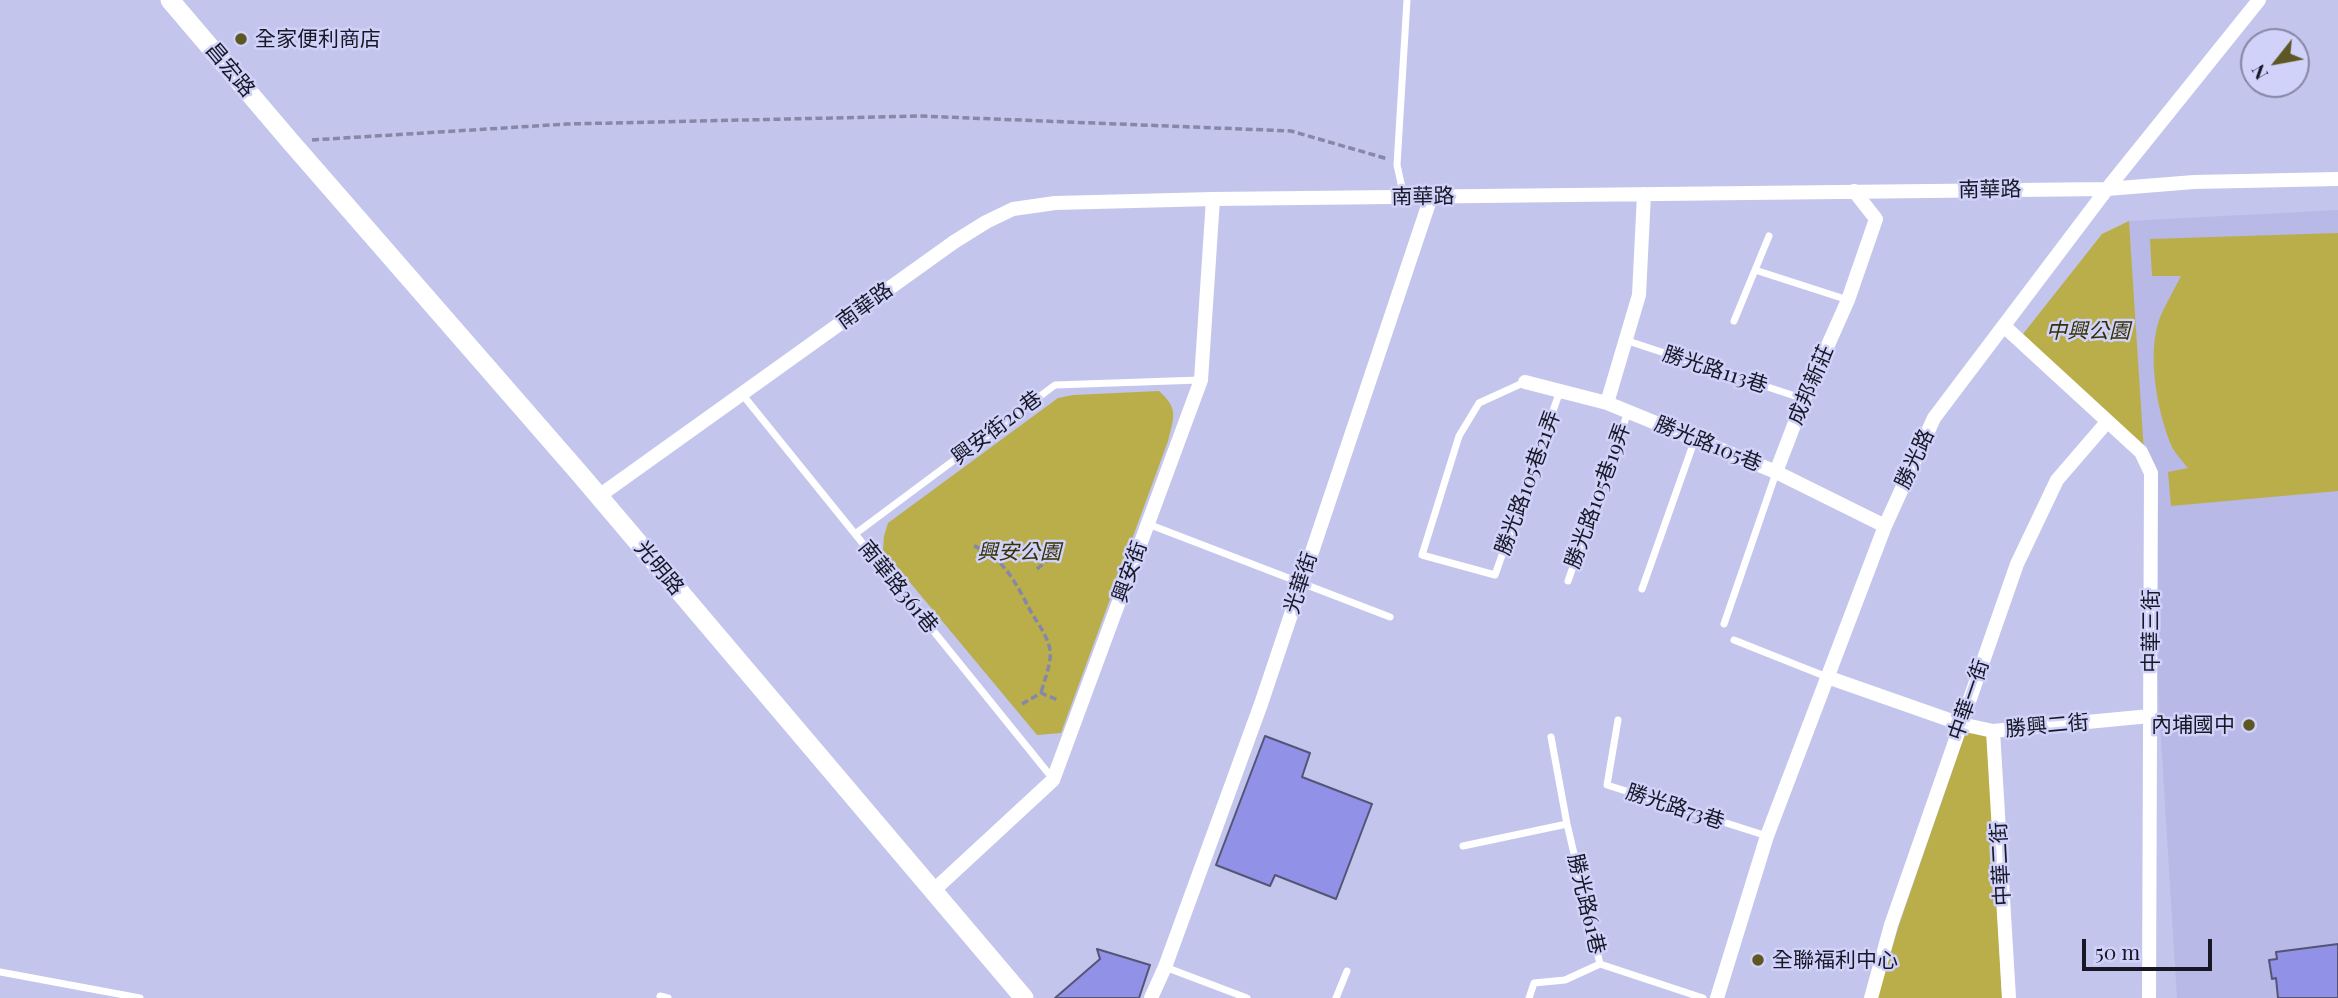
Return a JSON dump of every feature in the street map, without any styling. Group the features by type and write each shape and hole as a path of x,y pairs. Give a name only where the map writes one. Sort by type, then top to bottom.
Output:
{"main road":[{"name":"昌宏路","path":"170,0 290,141"},
{"name":"光明路","path":"290,141 599,496 1024,998"}],"street":[{"name":"勝光路","path":"1717,998 1767,836 1885,526 1934,418 2108,189 2259,0"},
{"name":"南華路","path":"599,496 954,242 1013,209 1055,203 1213,199 2108,189 2194,182 2338,179"},
{"name":"成邦新莊","path":"1776,472 1804,399 1848,300 1876,219 1854,191"},
{"path":"1607,403 1639,295 1644,194"},
{"name":"光華街","path":"1151,998 1165,967 1261,704 1431,197"},
{"name":"興安街","path":"933,891 1053,780 1201,380 1213,199"},
{"name":"中華三街","path":"2005,327 2141,452 2151,473 2149,998"},
{"name":"勝光路105巷","path":"1525,382 1607,403 1776,472 1885,526"},
{"name":"中華一街","path":"1871,998 1891,925 2017,564 2057,480 2107,422"},
{"name":"勝興二街","path":"1827,677 1961,724 1993,731 2150,716"},
{"name":"中華二街","path":"1993,731 2009,998"}],"lane":[{"path":"1404,198 1397,162 1407,0"},
{"path":"1734,321 1769,236"},
{"path":"1755,270 1848,300"},
{"name":"勝光路113巷","path":"1625,340 1804,399"},
{"name":"興安街20巷","path":"855,534 1055,385 1201,380"},
{"name":"勝光路105巷21弄","path":"1525,382 1479,403 1459,436 1422,555 1495,575 1560,391"},
{"name":"南華路361巷","path":"742,394 1053,780"},
{"name":"勝光路105巷19弄","path":"1568,581 1629,412"},
{"path":"1642,589 1695,439"},
{"path":"1724,624 1776,472"},
{"path":"1148,524 1390,617"},
{"path":"1734,640 1827,677"},
{"name":"勝光路73巷","path":"1618,719 1607,785 1767,836"},
{"name":"勝光路61巷","path":"1551,737 1567,824 1600,964 1703,998"},
{"path":"1463,846 1567,824"},
{"path":"1529,998 1534,983 1565,980 1600,964"},
{"path":"1165,967 1247,998"},
{"path":"1336,998 1346,971"},
{"path":"0,972 140,998"}],"path":[{"name":"南華路","path":"290,141 568,124 920,116 1291,131 1397,162"},
{"path":"974,546 990,554 1011,575 1041,628 1050,652 1041,693 1022,705"},
{"path":"1037,569 1061,554"},
{"path":"1041,693 1058,700"}],"shaded area":[{"name":"內埔國中","path":"2338,210 2338,998 2177,998 2129,221"}],"green space":[{"name":"中興公園","path":"2129,221 2144,453 2023,334 2102,234"},
{"path":"2338,233 2338,491 2171,506 2168,472 2188,468 2172,447 2162,417 2155,384 2154,350 2159,320 2181,276 2152,276 2150,239"},
{"name":"興安公園","path":"1159,391 1172,408 1172,426 1168,441 1061,733 1037,735 883,550 888,523 1058,398"},
{"path":"1966,731 1988,736 2002,998 1877,998 1899,925"}],"building":[{"path":"1265,736 1310,753 1302,777 1372,804 1336,899 1275,875 1270,886 1216,865"},
{"path":"2338,944 2338,998 2278,998 2276,978 2272,979 2269,960 2277,959 2276,952"},
{"path":"1097,949 1150,965 1139,998 1055,998 1100,959"}],"place":[{"name":"全家便利商店","path":"241,39"},
{"name":"內埔國中","path":"2249,725"},
{"name":"全聯福利中心","path":"1758,960"}]}
